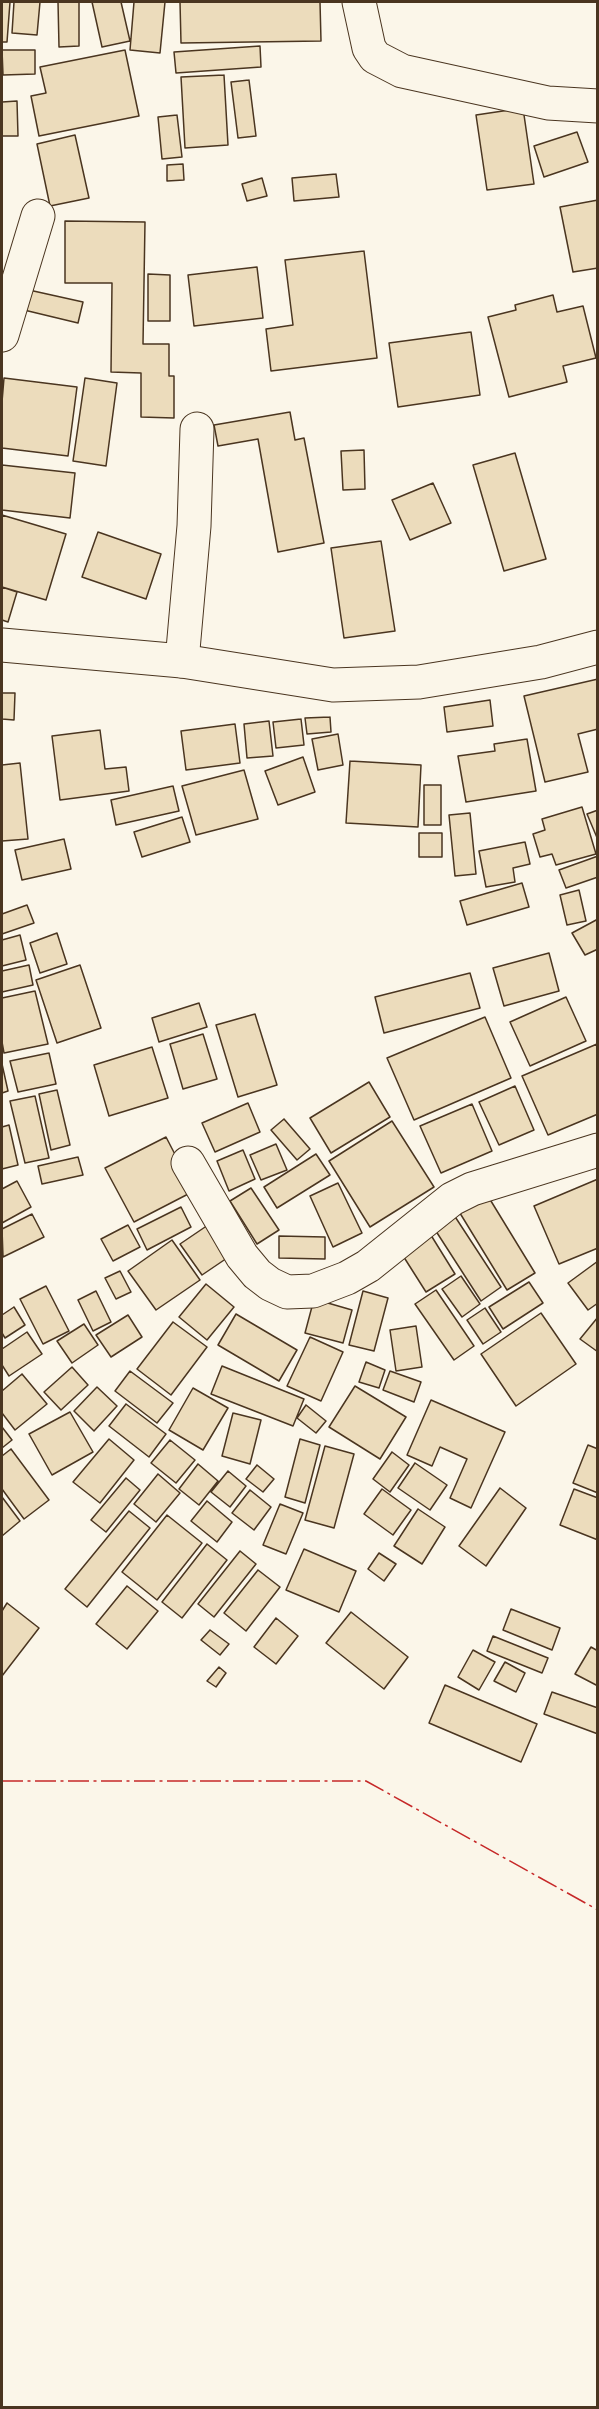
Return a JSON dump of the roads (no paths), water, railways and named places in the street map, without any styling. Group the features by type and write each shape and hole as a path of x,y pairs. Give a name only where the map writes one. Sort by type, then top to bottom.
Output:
{"street":[{"path":"359,2 369,48 375,57 402,71 548,104 597,106"},
{"path":"2,335 38,216"},
{"path":"182,662 194,526 197,429"},
{"path":"2,645 182,662 333,685 419,682 541,662 597,647"},
{"path":"188,1163 242,1256 256,1274 286,1292 313,1292 347,1278 368,1266 452,1198 483,1185 597,1150"}]}
